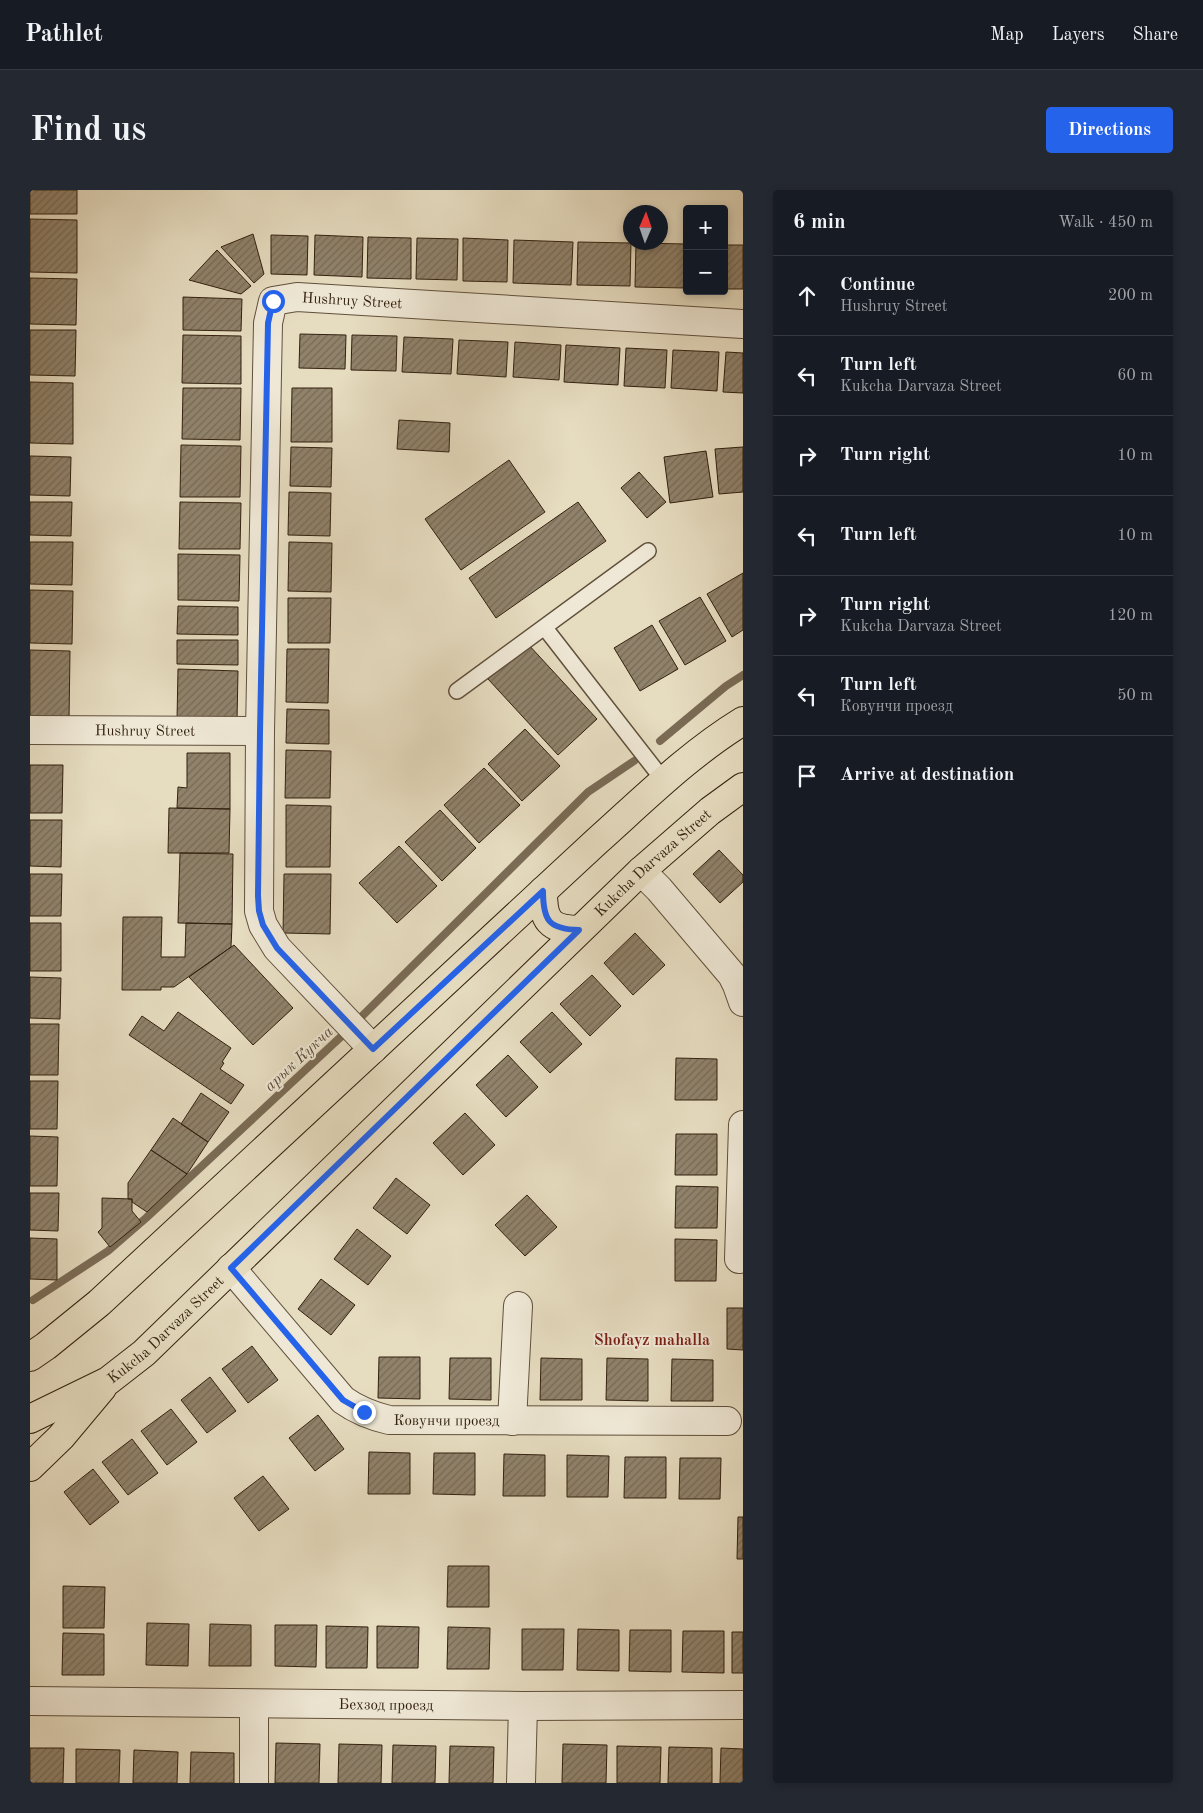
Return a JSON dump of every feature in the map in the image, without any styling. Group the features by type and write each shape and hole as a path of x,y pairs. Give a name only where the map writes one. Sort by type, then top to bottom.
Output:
{"main road":[{"path":"30,1357 99,1302 357,1032 543,891 664,781 701,750 743,720"},
{"name":"Kukcha Darvaza Street","path":"30,1419 108,1381 144,1353 641,871 710,811 743,787"},
{"path":"543,891 543,907 548,921 562,929 579,930"},
{"path":"30,1468 61,1436 108,1381"}],"street":[{"name":"Hushruy Street","path":"357,1032 277,948 263,925 259,911 260,732 268,323 273,301 297,298 743,324"},
{"name":"Hushruy Street","path":"30,730 260,732"},
{"path":"641,871 659,889 732,975 738,985 743,1002"},
{"path":"739,1259 743,1125"},
{"name":"Ковунчи проезд","path":"231,1268 343,1400 370,1415 389,1420 727,1421"},
{"path":"512,1421 518,1306"},
{"name":"Бехзод проезд","path":"30,1702 523,1706 743,1705"},
{"path":"254,1704 254,1783"},
{"path":"521,1783 523,1706"}],"lane":[{"path":"457,692 648,551"},
{"path":"545,628 664,781"}],"building":[{"path":"30,190 77,190 77,214 30,214"},
{"path":"30,219 77,220 77,273 30,272"},
{"path":"253,234 264,274 254,283 221,247"},
{"path":"271,235 308,236 307,275 271,274"},
{"path":"315,235 363,237 362,277 314,275"},
{"path":"368,237 411,238 411,279 367,278"},
{"path":"417,238 458,239 457,280 416,279"},
{"path":"463,238 508,240 507,282 463,281"},
{"path":"514,240 573,242 571,285 513,283"},
{"path":"578,242 623,243 623,250 631,250 630,286 577,285"},
{"path":"668,244 683,244 683,288 635,287 636,250 668,250"},
{"path":"728,245 743,245 743,289 728,289"},
{"path":"217,250 251,286 241,294 189,280"},
{"path":"30,278 77,279 76,325 30,324"},
{"path":"183,297 242,299 241,331 183,330"},
{"path":"30,330 76,330 75,376 30,375"},
{"path":"300,334 346,335 345,369 299,368"},
{"path":"183,335 241,336 241,384 182,383"},
{"path":"352,335 397,336 396,371 351,370"},
{"path":"404,337 453,339 451,374 402,372"},
{"path":"459,340 508,342 506,377 457,374"},
{"path":"515,342 561,345 559,380 513,377"},
{"path":"566,345 620,348 618,385 564,382"},
{"path":"626,348 667,350 665,388 624,386"},
{"path":"673,350 719,352 717,391 671,388"},
{"path":"726,352 743,353 743,393 723,392"},
{"path":"30,382 73,383 73,444 30,443"},
{"path":"183,388 241,388 240,440 182,439"},
{"path":"292,388 332,388 332,442 291,442"},
{"path":"399,420 450,423 449,452 397,449"},
{"path":"181,445 241,446 240,497 180,497"},
{"path":"291,447 332,448 331,487 290,486"},
{"path":"743,447 743,492 719,494 715,449"},
{"path":"706,451 713,497 670,503 664,457"},
{"path":"30,456 71,457 70,496 30,495"},
{"path":"509,460 545,512 461,570 425,519"},
{"path":"639,472 666,502 647,518 621,488"},
{"path":"289,492 331,493 330,536 288,535"},
{"path":"30,502 72,502 71,536 30,535"},
{"path":"180,502 241,503 240,549 179,549"},
{"path":"578,502 606,541 496,618 469,578"},
{"path":"30,542 73,542 72,585 30,584"},
{"path":"289,542 332,543 331,592 288,591"},
{"path":"178,554 240,555 239,601 178,600"},
{"path":"743,573 743,630 732,637 707,594"},
{"path":"30,590 73,591 72,644 30,643"},
{"path":"700,597 726,641 685,665 659,621"},
{"path":"288,598 331,598 330,643 288,643"},
{"path":"178,606 238,607 238,635 177,634"},
{"path":"652,625 678,669 640,691 614,648"},
{"path":"177,640 238,640 238,665 177,664"},
{"path":"527,643 597,719 558,755 488,679"},
{"path":"287,649 329,649 328,703 286,702"},
{"path":"30,650 70,651 69,720 30,720"},
{"path":"178,669 238,671 237,721 177,720"},
{"path":"287,709 329,710 329,744 286,743"},
{"path":"525,729 560,766 522,801 488,764"},
{"path":"286,750 331,751 330,798 285,798"},
{"path":"187,753 230,753 230,809 177,808 178,787 187,788"},
{"path":"30,765 63,765 62,813 30,813"},
{"path":"484,768 520,805 479,843 444,805"},
{"path":"286,805 331,806 330,867 286,867"},
{"path":"169,808 230,809 229,853 168,853"},
{"path":"440,810 476,848 442,881 405,842"},
{"path":"30,820 62,820 61,867 30,866"},
{"path":"399,846 437,886 397,923 359,883"},
{"path":"719,850 743,875 743,882 720,903 693,874"},
{"path":"180,853 233,854 232,924 178,923"},
{"path":"30,874 62,874 61,916 30,916"},
{"path":"284,874 331,874 330,934 283,933"},
{"path":"123,917 162,917 161,957 185,957 186,923 232,924 231,947 174,987 161,987 161,990 122,990"},
{"path":"30,923 61,923 61,971 30,971"},
{"path":"635,933 665,965 633,995 604,963"},
{"path":"234,945 293,1008 253,1045 189,977"},
{"path":"592,975 621,1006 590,1036 560,1004"},
{"path":"30,977 61,978 60,1019 30,1018"},
{"path":"178,1012 231,1048 220,1069 244,1085 231,1104 129,1035 142,1016 164,1031"},
{"path":"552,1012 582,1044 550,1073 520,1042"},
{"path":"30,1024 59,1024 58,1075 30,1075"},
{"path":"508,1055 538,1087 506,1117 476,1085"},
{"path":"676,1058 717,1059 717,1100 675,1100"},
{"path":"30,1081 58,1081 57,1129 30,1129"},
{"path":"201,1093 229,1112 208,1142 181,1124"},
{"path":"465,1113 495,1145 463,1175 433,1143"},
{"path":"173,1118 208,1142 187,1174 151,1150"},
{"path":"676,1134 717,1134 717,1175 675,1175"},
{"path":"30,1136 58,1137 57,1186 30,1186"},
{"path":"151,1150 187,1174 147,1212 132,1202 132,1199 128,1199 128,1183"},
{"path":"396,1178 430,1205 407,1234 373,1208"},
{"path":"676,1186 718,1187 717,1228 675,1228"},
{"path":"30,1193 59,1193 58,1231 30,1230"},
{"path":"527,1195 557,1227 525,1256 495,1225"},
{"path":"102,1198 132,1199 132,1211 141,1222 110,1247 98,1232 102,1228"},
{"path":"357,1229 391,1256 368,1285 334,1259"},
{"path":"30,1238 57,1239 57,1280 30,1279"},
{"path":"675,1239 717,1240 716,1281 675,1281"},
{"path":"321,1279 355,1305 331,1335 298,1309"},
{"path":"727,1308 743,1308 743,1350 727,1349"},
{"path":"252,1346 278,1380 248,1403 222,1369"},
{"path":"379,1357 420,1357 420,1399 378,1398"},
{"path":"450,1358 491,1358 491,1400 449,1399"},
{"path":"541,1358 582,1359 582,1400 540,1400"},
{"path":"607,1358 648,1359 648,1401 606,1400"},
{"path":"672,1359 713,1360 713,1401 671,1401"},
{"path":"210,1377 236,1411 207,1433 181,1400"},
{"path":"171,1409 197,1442 167,1465 141,1431"},
{"path":"318,1415 344,1449 315,1471 289,1438"},
{"path":"132,1439 158,1473 128,1495 102,1462"},
{"path":"369,1452 410,1453 410,1494 368,1494"},
{"path":"434,1453 475,1453 475,1495 433,1494"},
{"path":"504,1454 545,1455 545,1496 503,1496"},
{"path":"567,1455 609,1456 608,1497 567,1497"},
{"path":"625,1457 666,1457 666,1498 624,1498"},
{"path":"680,1458 721,1458 720,1499 679,1499"},
{"path":"93,1469 119,1502 90,1525 64,1492"},
{"path":"263,1476 289,1509 259,1531 234,1498"},
{"path":"738,1517 743,1517 743,1559 737,1559"},
{"path":"448,1566 489,1566 489,1607 447,1607"},
{"path":"63,1586 105,1587 104,1628 63,1628"},
{"path":"147,1623 189,1624 188,1666 146,1665"},
{"path":"210,1624 251,1625 251,1666 209,1666"},
{"path":"275,1625 317,1625 316,1667 275,1666"},
{"path":"326,1626 368,1627 367,1668 326,1668"},
{"path":"377,1626 419,1627 418,1668 377,1668"},
{"path":"448,1627 490,1628 489,1669 447,1669"},
{"path":"522,1629 564,1629 563,1670 522,1670"},
{"path":"578,1629 619,1630 619,1671 577,1670"},
{"path":"630,1630 671,1630 671,1672 629,1671"},
{"path":"683,1631 724,1631 724,1673 682,1672"},
{"path":"732,1632 743,1632 743,1673 732,1673"},
{"path":"63,1633 104,1634 104,1675 62,1675"},
{"path":"276,1743 320,1744 319,1783 275,1783"},
{"path":"339,1744 382,1745 381,1783 338,1783"},
{"path":"563,1744 607,1745 606,1783 562,1783"},
{"path":"393,1745 436,1746 435,1783 392,1783"},
{"path":"450,1746 494,1747 493,1783 449,1783"},
{"path":"617,1746 661,1747 660,1783 617,1783"},
{"path":"669,1747 712,1748 712,1783 668,1783"},
{"path":"30,1748 64,1748 63,1783 30,1783"},
{"path":"721,1748 743,1749 743,1783 720,1783"},
{"path":"76,1749 120,1750 119,1783 76,1783"},
{"path":"134,1750 178,1752 177,1783 133,1783"},
{"path":"191,1752 234,1753 234,1783 190,1783"}],"waterway":[{"name":"арык Кукча","path":"660,741 726,686 743,675"},
{"name":"арык Кукча","path":"33,1300 108,1251 146,1218 345,1033 588,792 634,761"}],"district":[{"name":"Shofayz mahalla","path":"652,1339"}],"route":[{"path":"273,301 268,323 260,732 258,896 259,911 263,925 277,948 373,1049 543,891 543,907 548,921 562,929 579,930 231,1268 343,1400 364,1412"}]}
